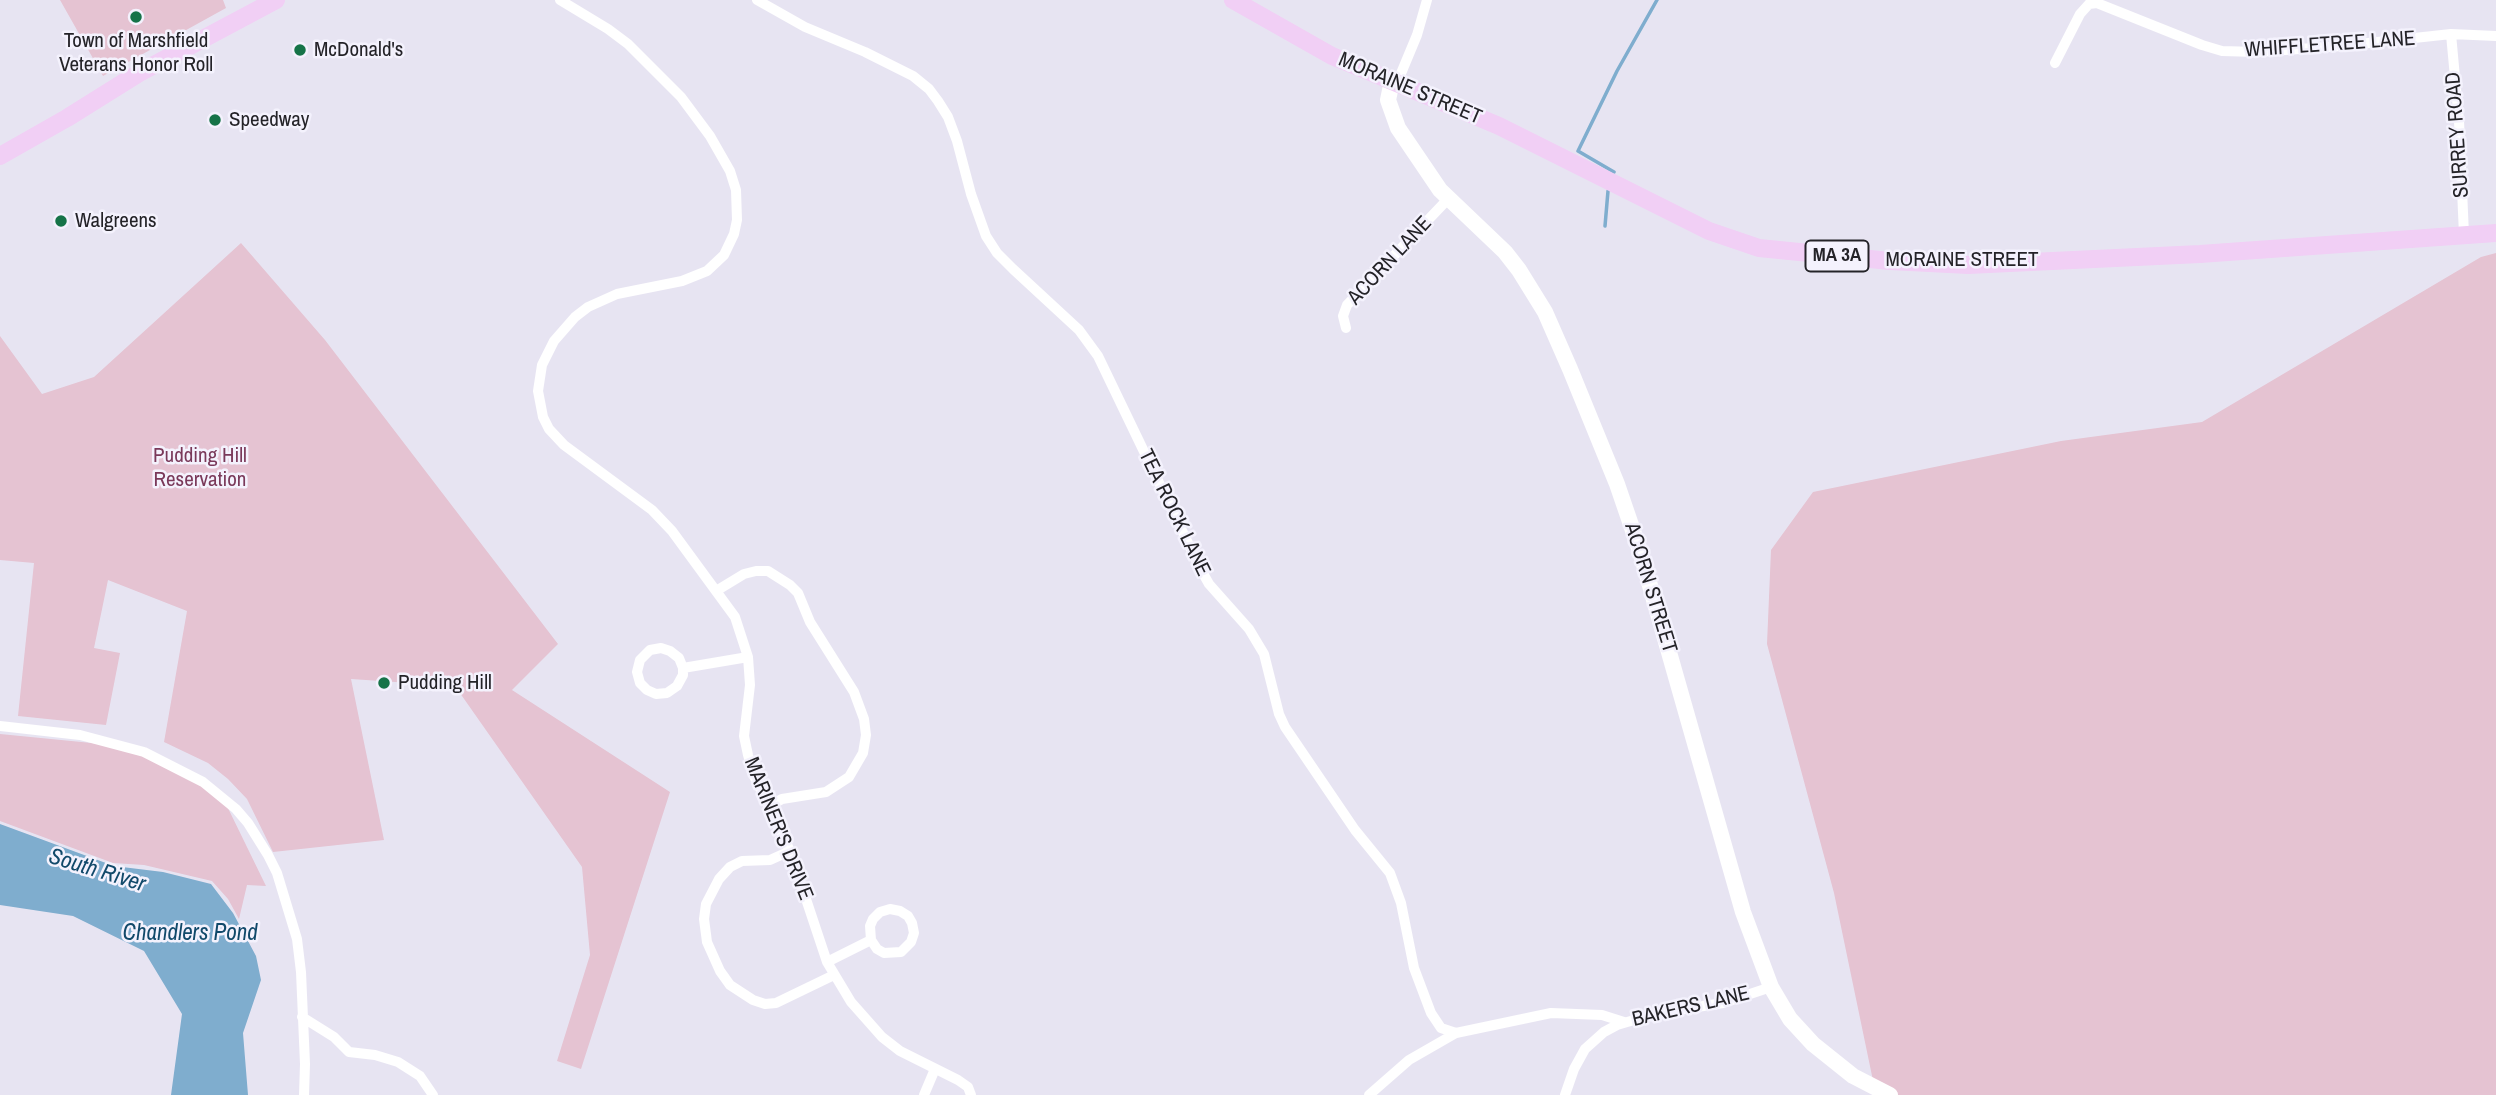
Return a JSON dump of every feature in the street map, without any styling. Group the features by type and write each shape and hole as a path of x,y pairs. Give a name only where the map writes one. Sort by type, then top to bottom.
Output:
{"main road":[{"path":"0,156 8,147 67,118 139,73 276,0"},
{"name":"MORAINE STREET","path":"1233,0 1332,57 1499,126 1709,231 1759,248 1890,261 1968,265 2200,254 2496,233"},
{"name":"ACORN STREET","path":"1395,82 1388,100 1391,116 1433,182 1505,252 1519,270 1545,312 1570,369 1617,484 1641,554 1743,912 1770,988 1790,1019 1813,1045 1845,1070 1890,1095"}],"street":[{"name":"MARINER'S DRIVE","path":"560,0 628,44 681,97 710,136 730,171 738,205 734,234 724,255 707,271 682,281 633,289 602,299 575,317 554,341 542,366 538,391 543,416 549,429 564,445 652,510 672,531 735,617 748,657 750,685 744,736 754,776 790,851 827,961 851,1002 881,1037 900,1051 958,1080 968,1087 971,1095"},
{"name":"TEA ROCK LANE","path":"757,0 805,27 913,76 929,89 938,101 948,117 957,141 986,236 1005,261 1079,330 1098,356 1200,568 1209,584 1249,629 1264,654 1279,714 1286,727 1355,830 1390,873 1401,903 1413,968 1431,1013 1441,1028 1456,1033"},
{"path":"1395,82 1418,35 1427,0"},
{"name":"WHIFFLETREE LANE","path":"2055,63 2080,13 2089,4 2097,3 2222,51 2257,52 2341,46 2451,34 2496,36"},
{"name":"SURREY ROAD","path":"2451,34 2459,121 2464,235"},
{"name":"ACORN LANE","path":"1346,328 1343,316 1348,305 1448,199"},
{"path":"716,591 744,574 756,571 768,571 790,585 854,692 864,719 866,736 863,753 849,777 825,792 782,799 769,806"},
{"path":"661,648 679,658 683,668 683,675 677,686 667,693 656,694 646,690 640,683 637,672 640,660 650,650 661,648"},
{"path":"683,668 748,657"},
{"path":"0,726 71,733 134,748 185,771 236,809 264,846 283,892 299,954 304,1095"},
{"path":"790,851 769,860 742,861 730,867 719,879 706,904 704,919 707,942 720,971 730,985 753,1000 765,1004 776,1003 834,975"},
{"path":"890,909 900,911 912,923 914,933 911,942 901,952 884,953 877,949 871,940 870,926 880,912 890,909"},
{"path":"827,961 871,940"},
{"name":"BAKERS LANE","path":"1565,1095 1574,1069 1585,1049 1604,1032 1624,1022 1658,1013 1723,1003 1770,988"},
{"path":"1369,1095 1409,1060 1456,1033 1551,1013 1602,1015 1624,1022"},
{"path":"302,1017 334,1037 349,1052 375,1055 398,1062 420,1076 433,1095"},
{"path":"924,1095 935,1069"}],"green space":[{"path":"60,0 223,0 226,8 103,76"},
{"name":"Pudding Hill Reservation","path":"241,243 325,340 558,644 512,690 670,792 581,1069 557,1061 590,955 582,867 455,686 351,679 384,840 273,852 247,799 228,779 208,763 164,742 187,611 108,580 94,648 120,653 106,725 18,716 34,563 0,560 0,336 42,394 94,377"},
{"path":"2496,253 2496,1095 1876,1095 1834,893 1767,644 1771,550 1813,492 2061,441 2202,422 2481,257"},
{"path":"0,734 112,745 153,757 194,779 226,804 266,886 247,885 239,919 228,899 212,881 144,865 113,863 0,821"}],"water":[{"name":"Chandlers Pond","path":"0,824 114,866 163,872 211,884 233,913 256,956 261,980 243,1033 248,1095 171,1095 182,1014 144,951 73,916 0,905"}],"waterway":[{"path":"1614,172 1578,151 1617,71 1657,0"},
{"path":"1605,226 1608,191"}],"place":[{"name":"Town of Marshfield Veterans Honor Roll","path":"136,17"},
{"name":"McDonald's","path":"300,50"},
{"name":"Speedway","path":"215,120"},
{"name":"Walgreens","path":"61,221"},
{"name":"Pudding Hill","path":"384,683"}],"water label":[{"name":"South River","path":"97,871"}]}
